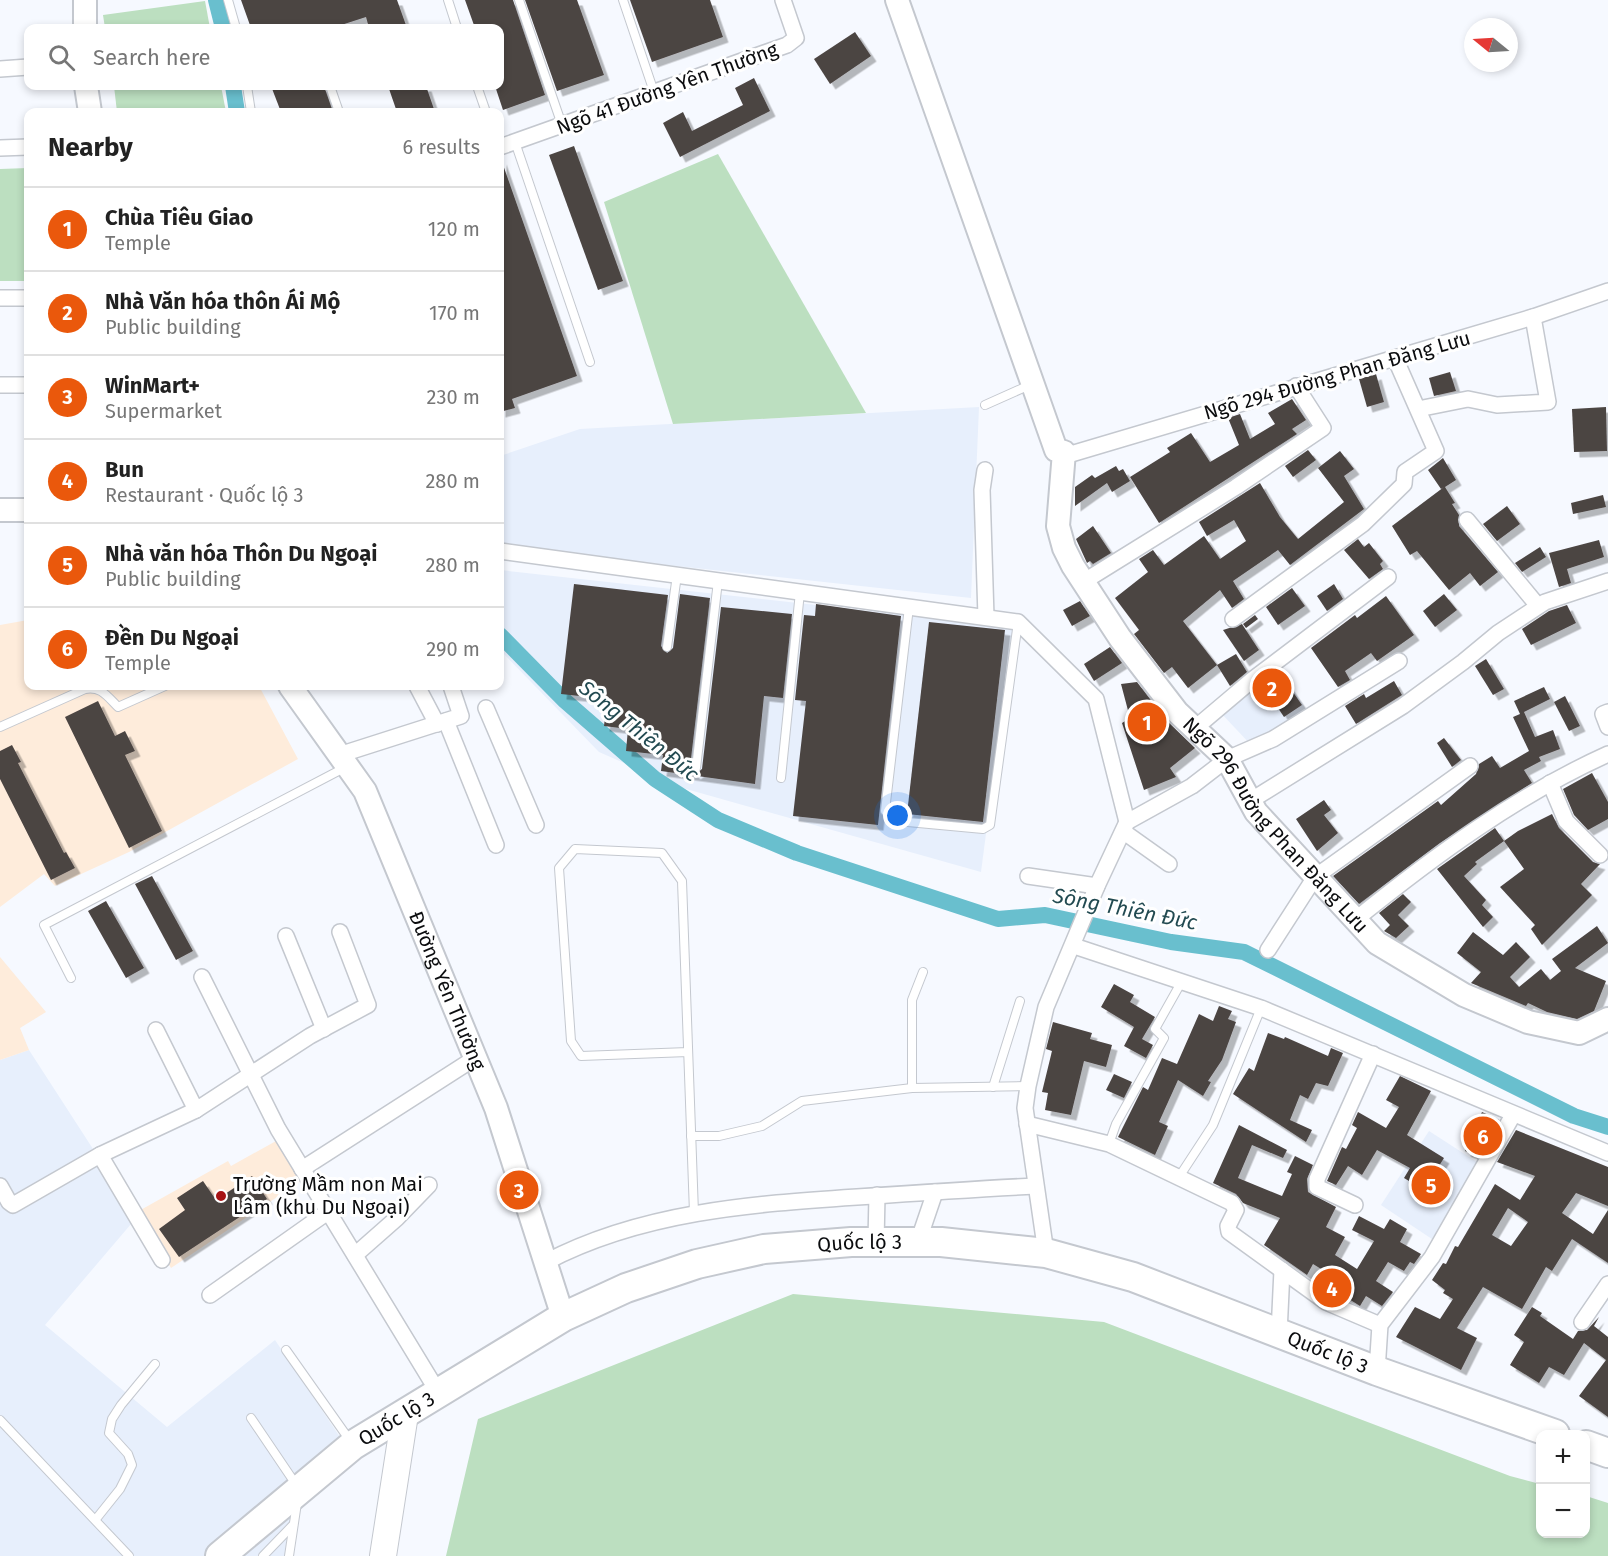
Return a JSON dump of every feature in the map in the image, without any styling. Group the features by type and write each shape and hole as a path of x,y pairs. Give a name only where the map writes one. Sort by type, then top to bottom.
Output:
{"highway":[{"name":"Quốc lộ 3","path":"220,1556 353,1445 563,1317 626,1288 698,1264 764,1249 876,1242 918,1242 1046,1252 1133,1277 1377,1371 1545,1430"},
{"path":"1590,1446 1608,1453"}],"main road":[{"path":"383,1556 405,1414"}],"street":[{"path":"85,0 85,24"},
{"name":"Ngõ 41 Đường Yên Thường","path":"504,146 787,45 796,38 783,0"},
{"path":"897,0 1056,450 1065,452"},
{"path":"0,69 24,67"},
{"path":"87,90 89,108"},
{"path":"0,148 24,147"},
{"name":"Ngõ 294 Đường Phan Đăng Lưu","path":"1065,452 1071,454 1395,358 1533,317 1608,291"},
{"path":"0,298 24,298"},
{"path":"1418,409 1468,399 1497,405 1548,402 1533,317"},
{"path":"1233,619 1363,524 1404,484 1405,472 1436,451 1395,358"},
{"path":"0,386 24,385"},
{"path":"1083,582 1236,488 1323,428 1296,386"},
{"name":"Ngõ 296 Đường Phan Đăng Lưu","path":"1065,452 1058,526 1064,548 1083,582 1120,639 1177,712 1227,759 1256,812 1377,943 1464,996 1528,1022 1579,1033 1608,1019"},
{"path":"985,470 982,490 986,617"},
{"path":"0,510 24,510"},
{"path":"1467,520 1538,606"},
{"path":"504,552 1018,622 1095,699 1125,827 1169,864"},
{"path":"1194,729 1252,680 1388,577"},
{"path":"1250,801 1403,706 1498,633 1538,606 1608,581"},
{"path":"1046,1252 1027,1124 1028,1086 1046,1007 1074,945 1095,889 1125,827 1192,786 1227,759 1273,740 1399,661"},
{"name":"Đường Yên Thường","path":"293,690 365,791 496,1108 563,1317"},
{"path":"420,690 442,722 496,845"},
{"path":"452,690 461,716"},
{"path":"344,761 442,722 491,706 536,825"},
{"path":"1608,712 1603,714 1608,727"},
{"path":"1355,920 1399,884 1550,783 1608,754"},
{"path":"1268,950 1315,877 1470,766"},
{"path":"1550,783 1566,821 1600,855"},
{"path":"1028,876 1095,889"},
{"path":"0,1186 9,1203 13,1205 100,1155 196,1110 324,1029 368,1005 340,932"},
{"path":"286,936 324,1029"},
{"path":"1074,945 1261,1008 1608,1153"},
{"path":"202,976 251,1075 302,1169 438,1392"},
{"path":"156,1029 196,1110"},
{"path":"1355,1205 1317,1187 1317,1179 1373,1054"},
{"path":"302,1169 475,1058"},
{"path":"1377,1371 1380,1325 1432,1257 1513,1115"},
{"path":"1027,1124 1109,1144 1232,1203 1236,1210 1228,1226 1229,1232 1326,1302 1380,1325"},
{"path":"100,1155 162,1260"},
{"path":"355,1254 398,1218 429,1185"},
{"path":"546,1262 575,1246 609,1234 694,1213 793,1201 1035,1186"},
{"path":"918,1242 935,1191"},
{"path":"876,1242 877,1195"},
{"path":"210,1295 328,1211"},
{"path":"1279,1333 1282,1270"},
{"path":"1582,1322 1608,1284"}],"lane":[{"path":"228,0 235,24"},
{"path":"447,0 456,24"},
{"path":"519,0 561,125"},
{"path":"623,0 654,92"},
{"path":"247,90 250,108"},
{"path":"331,90 338,108"},
{"path":"478,90 485,108"},
{"path":"515,142 590,362"},
{"path":"985,405 1033,384"},
{"path":"667,647 677,575"},
{"path":"696,768 718,581"},
{"path":"781,778 800,592"},
{"path":"909,607 885,811 897,821 983,829 990,825 1018,622"},
{"path":"0,727 83,690"},
{"path":"100,690 118,707 156,690"},
{"path":"71,978 44,925 344,761"},
{"path":"688,1052 581,1056 571,1041 559,868 575,849 662,853 682,881 694,1213"},
{"path":"912,1088 912,1000 923,972"},
{"path":"1109,1144 1116,1124 1164,1038 1155,1029 1182,980"},
{"path":"993,1087 1020,1001"},
{"path":"1179,1177 1213,1125 1261,1008"},
{"path":"691,1136 719,1136 762,1126 802,1101 912,1088 1028,1086"},
{"path":"286,1350 353,1445"},
{"path":"96,1519 120,1489 132,1465 128,1454 109,1433 112,1419 155,1364"},
{"path":"251,1418 299,1490 289,1556"},
{"path":"0,1420 129,1556"},
{"path":"263,1556 293,1525"}],"shaded area":[{"path":"979,407 971,598 504,547 504,455 580,429"},
{"path":"504,570 1013,627 981,872 679,787 599,752 504,654"},
{"path":"24,621 24,690 261,690 298,759 129,852 55,886 44,874 0,907 0,625"},
{"path":"1278,667 1306,709 1251,745 1220,712"},
{"path":"0,957 46,1012 20,1028 29,1050 0,1060"},
{"path":"29,1050 137,1217 45,1325 167,1427 275,1340 348,1449 299,1490 290,1556 0,1556 0,1060"},
{"path":"1429,1131 1480,1164 1432,1239 1381,1205"},
{"name":"Trường Mầm non Mai Lâm (khu Du Ngoại)","path":"276,1141 301,1181 171,1268 137,1212 228,1161 231,1166"}],"green space":[{"path":"205,1 209,24 104,24 103,15"},
{"path":"114,90 222,90 225,108 117,108"},
{"path":"718,154 866,413 673,424 604,202"},
{"path":"24,168 24,281 0,281 0,169"},
{"path":"793,1294 1104,1322 1510,1476 1536,1483 1536,1538 1590,1538 1590,1497 1608,1503 1608,1556 446,1556 478,1419"}],"building":[{"path":"241,0 397,0 406,24 368,24 366,17 344,24 250,24"},
{"path":"465,0 513,0 545,95 504,110 502,108 496,90 504,90 504,24 474,24"},
{"path":"525,0 577,0 604,75 557,91"},
{"path":"630,0 710,0 723,37 652,62"},
{"path":"855,32 871,56 830,84 814,59"},
{"path":"754,78 770,111 680,157 663,123 683,112 692,131 743,105 735,88"},
{"path":"273,90 325,90 332,108 279,108"},
{"path":"389,90 427,90 434,108 396,108"},
{"path":"574,146 623,281 598,290 549,155"},
{"path":"504,168 577,376 512,399 515,408 504,411"},
{"path":"1450,372 1456,391 1434,396 1429,378"},
{"path":"1376,374 1384,402 1367,407 1359,379"},
{"path":"1292,399 1306,420 1292,429 1297,434 1159,523 1130,477 1170,452 1167,448 1191,433 1210,462 1239,445 1228,418 1240,414 1250,439 1275,424 1268,413"},
{"path":"1606,407 1607,451 1574,452 1572,409"},
{"path":"1308,450 1316,460 1293,477 1285,466"},
{"path":"1340,451 1354,469 1344,476 1364,509 1290,565 1278,550 1233,581 1244,599 1232,608 1220,590 1183,621 1217,665 1188,688 1172,667 1164,673 1134,634 1139,630 1115,598 1148,572 1139,559 1153,550 1164,565 1204,536 1220,559 1246,541 1234,520 1207,536 1199,522 1260,483 1280,517 1298,539 1344,502 1318,468"},
{"path":"1443,458 1456,480 1445,487 1455,503 1452,504 1459,515 1459,526 1498,572 1480,586 1470,573 1449,590 1417,551 1410,555 1392,526 1444,487 1441,489 1428,470"},
{"path":"1116,466 1119,471 1123,469 1130,481 1112,492 1107,483 1075,506 1075,487 1092,475 1095,478"},
{"path":"1603,495 1606,507 1573,514 1571,503"},
{"path":"1507,506 1520,524 1497,541 1483,524"},
{"path":"1093,526 1111,553 1093,564 1090,561 1087,563 1076,539"},
{"path":"1358,539 1364,547 1369,543 1383,561 1380,564 1383,569 1369,579 1344,550"},
{"path":"1599,540 1604,557 1567,569 1571,583 1559,587 1549,553"},
{"path":"1540,547 1546,557 1522,572 1515,563"},
{"path":"574,584 668,595 661,646 667,653 673,648 680,594 710,598 690,767 695,774 702,769 721,607 792,614 783,698 764,696 755,784 661,771 663,755 626,751 628,729 604,726 607,699 561,694"},
{"path":"1334,584 1343,599 1327,611 1317,596"},
{"path":"1292,588 1305,606 1278,625 1266,607"},
{"path":"1444,594 1457,610 1435,627 1423,611"},
{"path":"1386,596 1414,635 1377,661 1371,653 1345,671 1350,680 1338,687 1311,648 1355,615 1357,618"},
{"path":"1080,601 1090,616 1072,626 1063,610"},
{"path":"816,604 901,616 878,825 793,816 806,701 795,700 804,615 815,616"},
{"path":"1567,605 1576,623 1531,645 1522,629 1549,611"},
{"path":"1255,615 1258,619 1246,628 1243,624"},
{"path":"929,622 1005,630 983,822 907,814"},
{"path":"1242,624 1259,650 1244,661 1223,630"},
{"path":"1110,647 1122,663 1094,681 1084,664"},
{"path":"1236,654 1247,672 1230,686 1217,665"},
{"path":"1486,659 1504,689 1493,695 1475,666"},
{"path":"1279,672 1302,705 1284,717 1262,684"},
{"path":"1394,681 1402,695 1356,724 1345,706 1364,694 1366,698"},
{"path":"1137,682 1166,720 1195,748 1170,768 1176,777 1144,790 1122,723 1130,718 1121,684"},
{"path":"1544,687 1550,699 1524,712 1535,737 1553,730 1560,749 1539,757 1541,761 1524,770 1532,783 1440,843 1359,904 1333,876 1438,801 1441,805 1476,774 1479,764 1492,756 1500,768 1529,751 1513,717 1520,714 1514,701"},
{"path":"1565,696 1580,726 1569,731 1554,702"},
{"path":"98,701 115,736 125,731 135,751 125,755 162,831 129,848 65,717"},
{"path":"1444,738 1461,760 1452,767 1437,743"},
{"path":"12,745 21,762 18,763 64,853 66,852 75,868 51,880 0,779 0,751"},
{"path":"1592,773 1608,802 1608,819 1588,830 1574,815 1563,789"},
{"path":"1324,800 1331,810 1324,815 1338,833 1317,851 1296,819"},
{"path":"1552,814 1559,828 1593,862 1600,864 1581,884 1592,895 1542,945 1531,929 1535,925 1500,887 1524,869 1504,841 1518,831"},
{"path":"1495,828 1504,841 1475,862 1477,864 1464,876 1486,900 1482,905 1493,917 1483,927 1437,869"},
{"path":"152,876 193,951 176,960 135,884"},
{"path":"1403,894 1411,902 1398,915 1409,926 1396,938 1384,931 1390,925 1379,913"},
{"path":"106,901 144,968 126,978 88,911"},
{"path":"1597,926 1608,943 1575,968 1606,981 1594,1011 1577,1019 1547,1012 1528,1003 1526,1006 1471,983 1481,972 1457,953 1473,932 1503,955 1516,942 1530,957 1510,977 1519,987 1541,969 1550,980 1561,971 1552,959"},
{"path":"1114,984 1134,995 1130,1002 1155,1017 1142,1039 1153,1045 1146,1058 1124,1046 1134,1027 1101,1007"},
{"path":"1219,1006 1232,1011 1228,1019 1236,1022 1222,1060 1208,1081 1211,1082 1203,1096 1178,1080 1159,1122 1168,1126 1155,1155 1118,1137 1143,1087 1148,1090 1162,1058 1177,1064 1199,1014 1213,1021"},
{"path":"1053,1022 1092,1033 1090,1039 1112,1045 1106,1067 1084,1061 1071,1115 1045,1110 1048,1093 1042,1092 1052,1051 1046,1049"},
{"path":"1268,1033 1284,1039 1285,1037 1328,1056 1331,1048 1343,1053 1328,1086 1316,1083 1308,1099 1300,1095 1290,1120 1312,1130 1306,1142 1233,1094 1249,1068 1254,1071"},
{"path":"1114,1074 1132,1082 1124,1098 1106,1090"},
{"path":"1400,1076 1431,1091 1407,1135 1444,1158 1424,1190 1404,1178 1410,1168 1377,1150 1362,1175 1348,1166 1336,1185 1327,1181 1342,1147 1346,1149 1357,1128 1352,1125 1358,1112 1386,1128 1399,1107 1386,1100"},
{"path":"1482,1112 1499,1120 1479,1156 1465,1151"},
{"path":"1239,1125 1287,1150 1283,1158 1252,1145 1238,1178 1282,1196 1292,1174 1287,1172 1295,1156 1313,1165 1307,1179 1308,1192 1336,1207 1326,1227 1345,1237 1335,1255 1357,1269 1374,1241 1352,1230 1359,1216 1384,1229 1390,1219 1407,1229 1400,1242 1421,1254 1414,1264 1410,1262 1404,1271 1388,1262 1376,1281 1393,1292 1382,1306 1366,1296 1360,1306 1333,1289 1339,1280 1313,1264 1307,1275 1264,1245 1280,1218 1243,1203 1236,1194 1213,1183"},
{"path":"1516,1130 1608,1167 1608,1206 1576,1193 1562,1213 1593,1234 1608,1210 1608,1263 1572,1239 1552,1271 1546,1267 1522,1309 1483,1287 1457,1328 1477,1338 1461,1370 1396,1337 1415,1307 1440,1319 1453,1299 1443,1293 1445,1290 1432,1280 1443,1263 1446,1264 1455,1246 1458,1247 1495,1184 1520,1200 1535,1176 1497,1162","holes":["1508,1208 1528,1222 1511,1246 1492,1235"]},
{"path":"252,1176 267,1199 179,1257 159,1229 185,1210 177,1198 203,1181 216,1200"},
{"path":"1532,1307 1542,1313 1540,1316 1573,1339 1578,1331 1587,1330 1599,1317 1594,1326 1608,1337 1608,1417 1579,1396 1606,1360 1584,1343 1564,1375 1549,1367 1539,1383 1510,1365 1524,1342 1514,1335"}],"waterway":[{"name":"Sông Thiên Đức","path":"216,0 222,24"},
{"name":"Sông Thiên Đức","path":"234,90 236,108"},
{"name":"Sông Thiên Đức","path":"504,639 564,700 655,779 718,820 797,853 998,919 1045,915 1171,942 1244,952 1574,1116 1608,1127"}],"place":[{"name":"Nhà Văn hóa thôn Ái Mộ","path":"1272,688"},
{"name":"Chùa Tiêu Giao","path":"1147,722"},
{"name":"Đền Du Ngoại","path":"1483,1136"},
{"name":"Nhà văn hóa Thôn Du Ngoại","path":"1431,1185"},
{"name":"WinMart+","path":"519,1190"},
{"name":"Trường Mầm non Mai Lâm (khu Du Ngoại)","path":"221,1196"},
{"name":"Bun","path":"1332,1288"}]}
